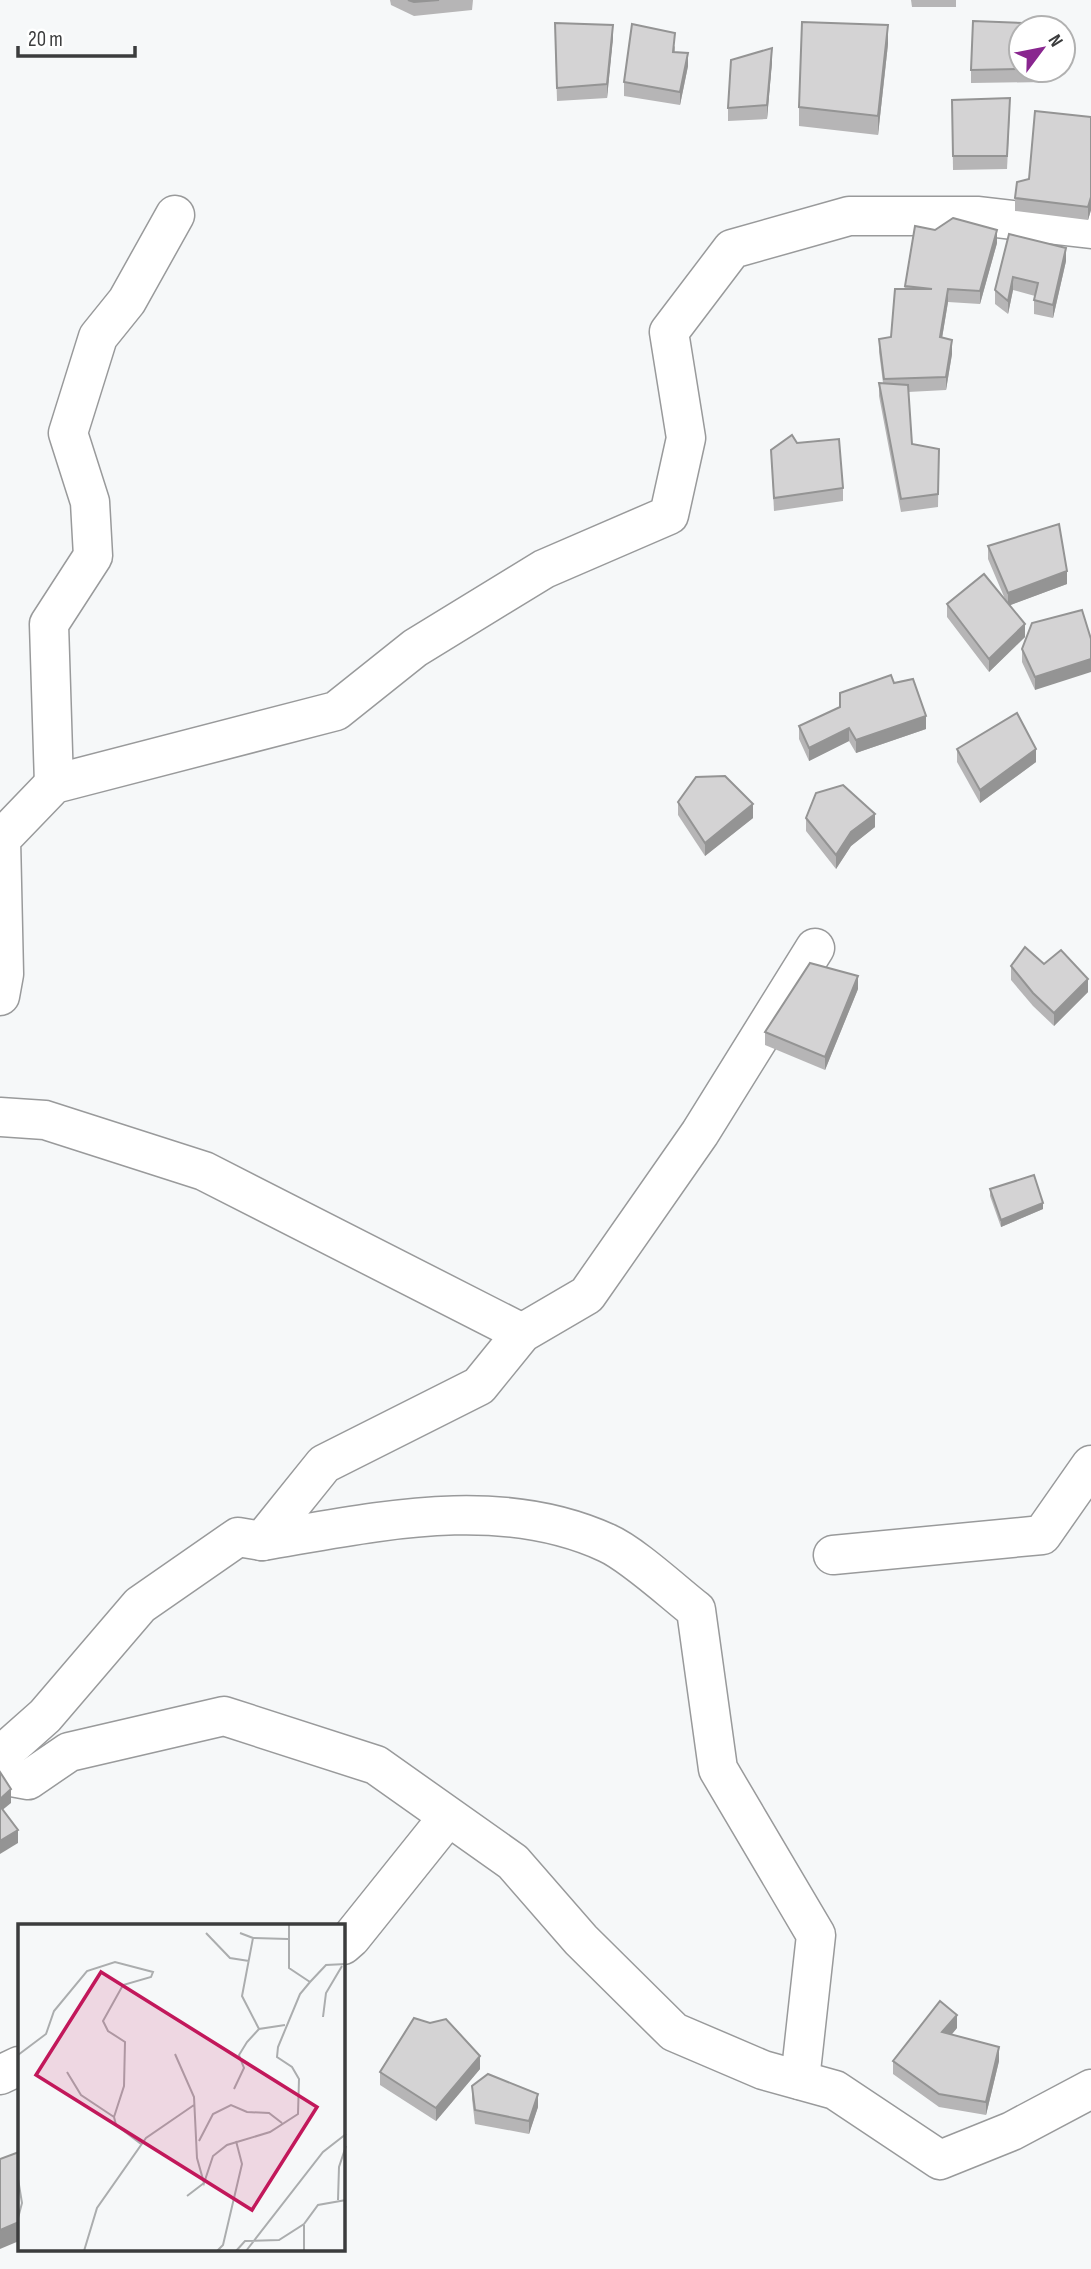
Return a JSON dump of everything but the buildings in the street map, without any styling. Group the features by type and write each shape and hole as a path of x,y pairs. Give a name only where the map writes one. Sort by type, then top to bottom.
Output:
{"street":[{"path":"54,784 49,624 93,556 90,502 68,433 98,337 127,301 175,215"},
{"path":"0,996 4,974 1,839 54,784 336,711 415,648 544,569 669,514 686,438 669,332 732,249 849,216 979,216 1091,229"},
{"path":"262,1541 324,1464 479,1386 522,1333 587,1295 700,1133 815,948"},
{"path":"0,1117 46,1120 204,1171 331,1233 522,1333"},
{"path":"833,1555 1042,1535 1091,1465"},
{"path":"0,1756 45,1716 140,1605 238,1537 262,1541 423,1514 541,1520 609,1544 696,1610 718,1769 816,1935 800,2080"},
{"path":"0,1775 28,1780 69,1752 223,1716 376,1765 513,1862 581,1940 674,2032 763,2070 835,2090 940,2160 1012,2131 1091,2090"},
{"path":"345,1943 448,1817"},
{"path":"0,2075 18,2066"}]}
